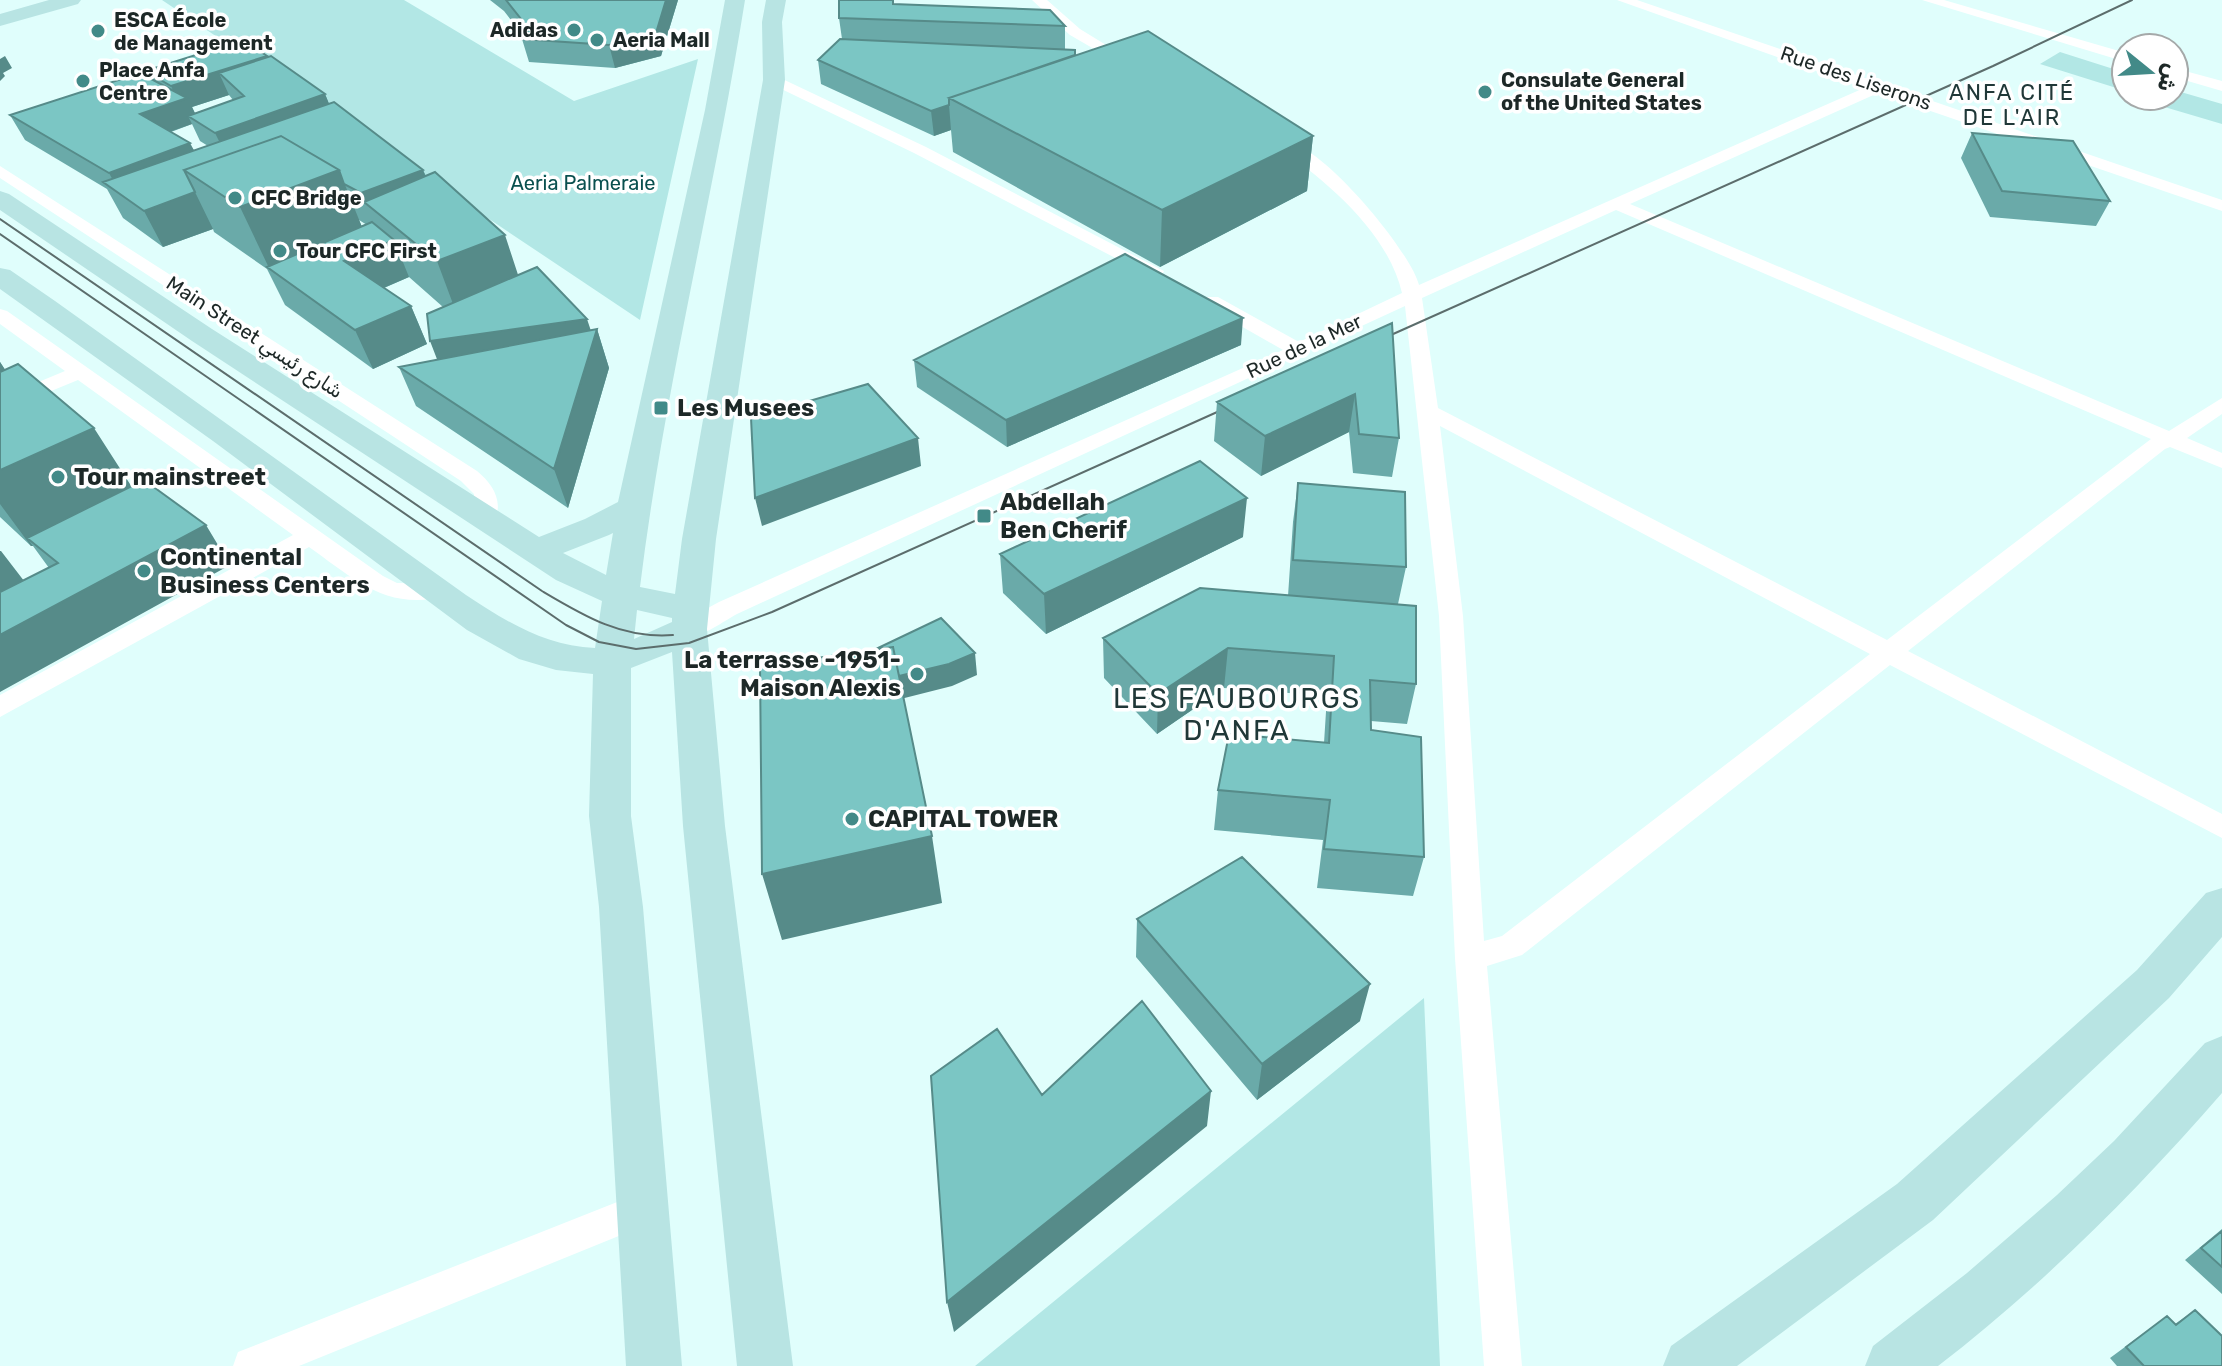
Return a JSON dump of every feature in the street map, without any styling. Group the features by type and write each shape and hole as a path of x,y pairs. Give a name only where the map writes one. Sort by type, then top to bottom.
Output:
{"main road":[{"path":"0,13 44,0"},
{"path":"0,20 71,0"},
{"path":"654,1366 621,907 610,816 612,662 633,508 718,98 735,0"},
{"path":"765,1366 704,826 699,539 774,80 772,22 776,0"},
{"name":"Main Street شارع رئيسي","path":"0,199 535,551 584,580 621,595 702,615"},
{"path":"0,276 130,366 437,590 519,645 555,657 612,662 702,615"},
{"path":"535,551 597,527 633,508"},
{"path":"1691,1366 1915,1202 2153,984 2222,906"},
{"path":"1893,1366 1971,1305 2087,1201 2132,1158 2222,1058"}],"street":[{"path":"1039,0 1075,32 1146,73 1120,82"},
{"name":"Rue des Liserons","path":"1624,0 2222,206"},
{"path":"1929,0 2110,53"},
{"path":"2190,77 2222,86"},
{"path":"774,80 920,150 1177,283"},
{"name":"Rue de la Mer","path":"702,615 1298,350 1412,295 1880,86"},
{"path":"1271,137 1319,168 1366,215 1406,270 1412,295 1429,412 1451,616 1470,958 1503,1366"},
{"path":"920,150 949,140"},
{"name":"Main Street شارع رئيسي","path":"0,171 469,476 484,489 487,498 485,518"},
{"path":"1618,205 2222,461"},
{"path":"1197,293 1298,350"},
{"path":"0,315 383,587 407,593 437,590"},
{"path":"0,406 80,372"},
{"path":"1470,958 1511,946 2157,444 2172,439 2222,404"},
{"path":"1429,412 2222,827"},
{"path":"0,707 310,536"},
{"path":"252,1366 645,1208"}],"green space":[{"name":"Aeria Palmeraie","path":"162,0 404,0 574,101 698,59 640,320"},
{"path":"2060,52 2110,68 2110,86 2040,64"},
{"path":"2190,95 2222,104 2222,124 2181,112 2190,112"},
{"path":"1424,998 1440,1366 975,1366"}],"building":[{"path":"506,0 666,0 656,33 609,45 522,39 529,29"},
{"path":"839,0 893,0 893,4 1050,10 1065,26 839,18"},
{"path":"1148,31 1313,136 1162,210 949,98"},
{"path":"840,39 1075,50 1075,55 949,98 949,105 931,111 818,60"},
{"path":"243,40 267,56 171,86 145,71"},
{"path":"271,56 325,94 215,133 188,116 244,96 219,73"},
{"path":"140,73 187,98 140,114 190,143 109,173 10,115"},
{"path":"334,102 423,170 361,193 344,184 339,170 281,136 184,170 195,192 144,211 103,182"},
{"path":"1972,133 2073,141 2110,201 2002,191"},
{"path":"281,136 339,170 240,207 184,170"},
{"path":"435,172 505,235 437,261 364,202"},
{"path":"372,222 394,240 344,261 411,306 355,330 267,267"},
{"path":"1125,254 1243,318 1006,420 914,360"},
{"path":"537,267 587,319 430,341 427,314"},
{"path":"1392,323 1399,438 1359,434 1355,394 1265,436 1217,402"},
{"path":"597,329 554,469 399,367"},
{"path":"18,364 94,428 0,470 0,372"},
{"path":"868,384 918,438 755,498 751,418"},
{"path":"1200,461 1247,498 1044,594 1000,554"},
{"path":"144,480 206,525 0,635 0,592 58,563 27,538"},
{"path":"1298,483 1405,492 1406,567 1293,560"},
{"path":"1200,588 1416,606 1416,684 1370,680 1371,730 1421,737 1424,857 1324,849 1330,800 1218,790 1229,734 1329,743 1334,656 1228,648 1158,694 1103,638"},
{"path":"941,618 975,653 949,664 899,676 893,647 876,649"},
{"path":"893,647 932,836 762,874 760,666"},
{"path":"1242,857 1370,984 1262,1064 1137,919"},
{"path":"1142,1001 1211,1091 947,1302 931,1076 997,1029 1042,1095"},
{"path":"2222,1231 2222,1267 2201,1248"},
{"path":"2195,1310 2222,1336 2222,1366 2144,1366 2126,1347 2167,1316 2176,1325"}],"tram line":[{"path":"1373,343 1993,66 2132,0"},
{"path":"0,219 542,591 604,624 637,633 673,635"},
{"path":"0,234 566,625 599,642 636,649 689,643 772,612 1235,404"}],"place":[{"name":"Adidas","path":"574,30"},
{"name":"ESCA École de Management","path":"98,31"},
{"name":"Aeria Mall","path":"597,40"},
{"name":"Place Anfa Centre","path":"83,81"},
{"name":"Consulate General of the United States","path":"1485,92"},
{"name":"CFC Bridge","path":"235,198"},
{"name":"Tour CFC First","path":"280,251"},
{"name":"Les Musees","path":"661,408"},
{"name":"Tour mainstreet","path":"58,477"},
{"name":"Abdellah Ben Cherif","path":"984,516"},
{"name":"Continental Business Centers","path":"144,571"},
{"name":"La terrasse -1951- Maison Alexis","path":"917,674"},
{"name":"CAPITAL TOWER","path":"852,819"}],"district":[{"name":"ANFA CITÉ DE L'AIR","path":"2012,104"},
{"name":"LES FAUBOURGS D'ANFA","path":"1237,714"}]}
